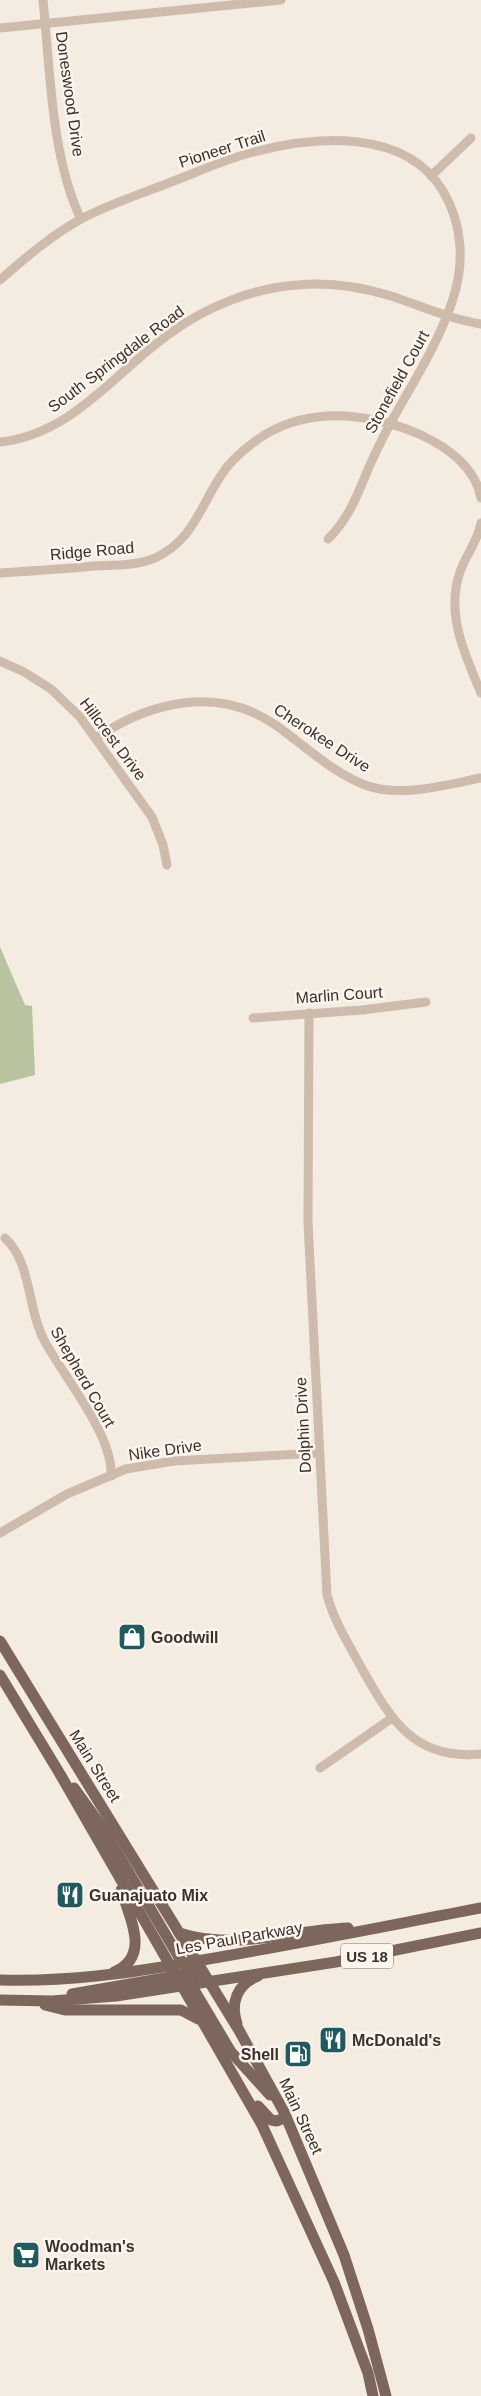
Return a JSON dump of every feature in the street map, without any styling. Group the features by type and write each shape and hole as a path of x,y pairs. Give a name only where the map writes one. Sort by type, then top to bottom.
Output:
{"main road":[{"name":"Main Street","path":"0,1641 179,1933 186,1974 204,2025 262,2125 275,2152 334,2282 368,2373 373,2396"},
{"name":"Main Street","path":"0,1675 50,1757 170,1966"},
{"path":"50,1757 102,1827 231,2052 280,2105"},
{"path":"102,1976 126,1966 134,1955 136,1948 131,1924 114,1870"},
{"name":"Les Paul Parkway","path":"0,2000 37,2001 93,1998 387,1926 481,1908"},
{"path":"179,1933 211,1940 243,1941 330,1929 387,1926"},
{"name":"Les Paul Parkway","path":"186,1974 207,1981 264,1974 481,1932"},
{"path":"170,1966 186,1974"},
{"name":"Les Paul Parkway","path":"0,1980 55,1980 102,1976 170,1966"},
{"name":"Main Street","path":"186,1974 207,1981 240,2032 286,2117 344,2255 368,2329 386,2396"},
{"path":"240,2032 234,2009 236,1995 244,1984 264,1974"},
{"path":"37,2001 65,2010 181,2010 196,2017 204,2025"},
{"path":"223,2058 238,2074 267,2118 277,2121 286,2117"},
{"path":"275,2152 277,2128 286,2117"}],"street":[{"name":"Doneswood Drive","path":"43,0 50,83 59,143 70,192 81,219"},
{"path":"0,28 195,4 281,0"},
{"path":"431,176 471,138"},
{"name":"Pioneer Trail","path":"0,280 39,247 81,219 214,165 252,152 289,144 335,141 377,144 397,151 431,176"},
{"name":"Stonefield Court","path":"328,539 338,530 352,507 390,425 430,357 452,302 458,278 461,253 460,232 447,198 431,176"},
{"name":"South Springdale Road","path":"0,442 30,436 62,422 116,380 171,332 216,306 240,296 266,289 298,284 328,284 364,289 446,316 481,324"},
{"name":"Ridge Road","path":"0,573 130,564 154,558 185,536 201,514 209,494 224,470 242,452 269,432 307,418 330,416 356,417 390,425 425,438 457,456 473,475 481,498"},
{"path":"481,523 477,538 458,577 456,602 458,632 481,694"},
{"name":"Hillcrest Drive","path":"0,661 24,672 51,688 73,708 152,817 164,845 167,865"},
{"name":"Cherokee Drive","path":"96,738 133,717 159,706 177,703 215,703 243,710 268,720 347,776 372,786 400,790 481,778"},
{"name":"Marlin Court","path":"253,1018 362,1010 426,1002"},
{"name":"Dolphin Drive","path":"309,1013 308,1223 327,1595 338,1627 392,1718 409,1735 428,1746 453,1753 481,1754"},
{"name":"Shepherd Court","path":"5,1238 19,1253 34,1316 43,1338 85,1408 108,1452 112,1463 110,1476"},
{"name":"Nike Drive","path":"0,1533 67,1494 96,1480 126,1470 158,1463 320,1452"},
{"path":"320,1768 392,1718"},
{"path":"353,2334 368,2329"}],"green space":[{"path":"0,947 25,1005 32,1006 35,1075 0,1084"}],"place":[{"name":"Goodwill","path":"132,1637"},
{"name":"Guanajuato Mix","path":"70,1895"},
{"name":"McDonald's","path":"333,2040"},
{"name":"Shell","path":"298,2054"},
{"name":"Woodman's Markets","path":"26,2255"}]}
